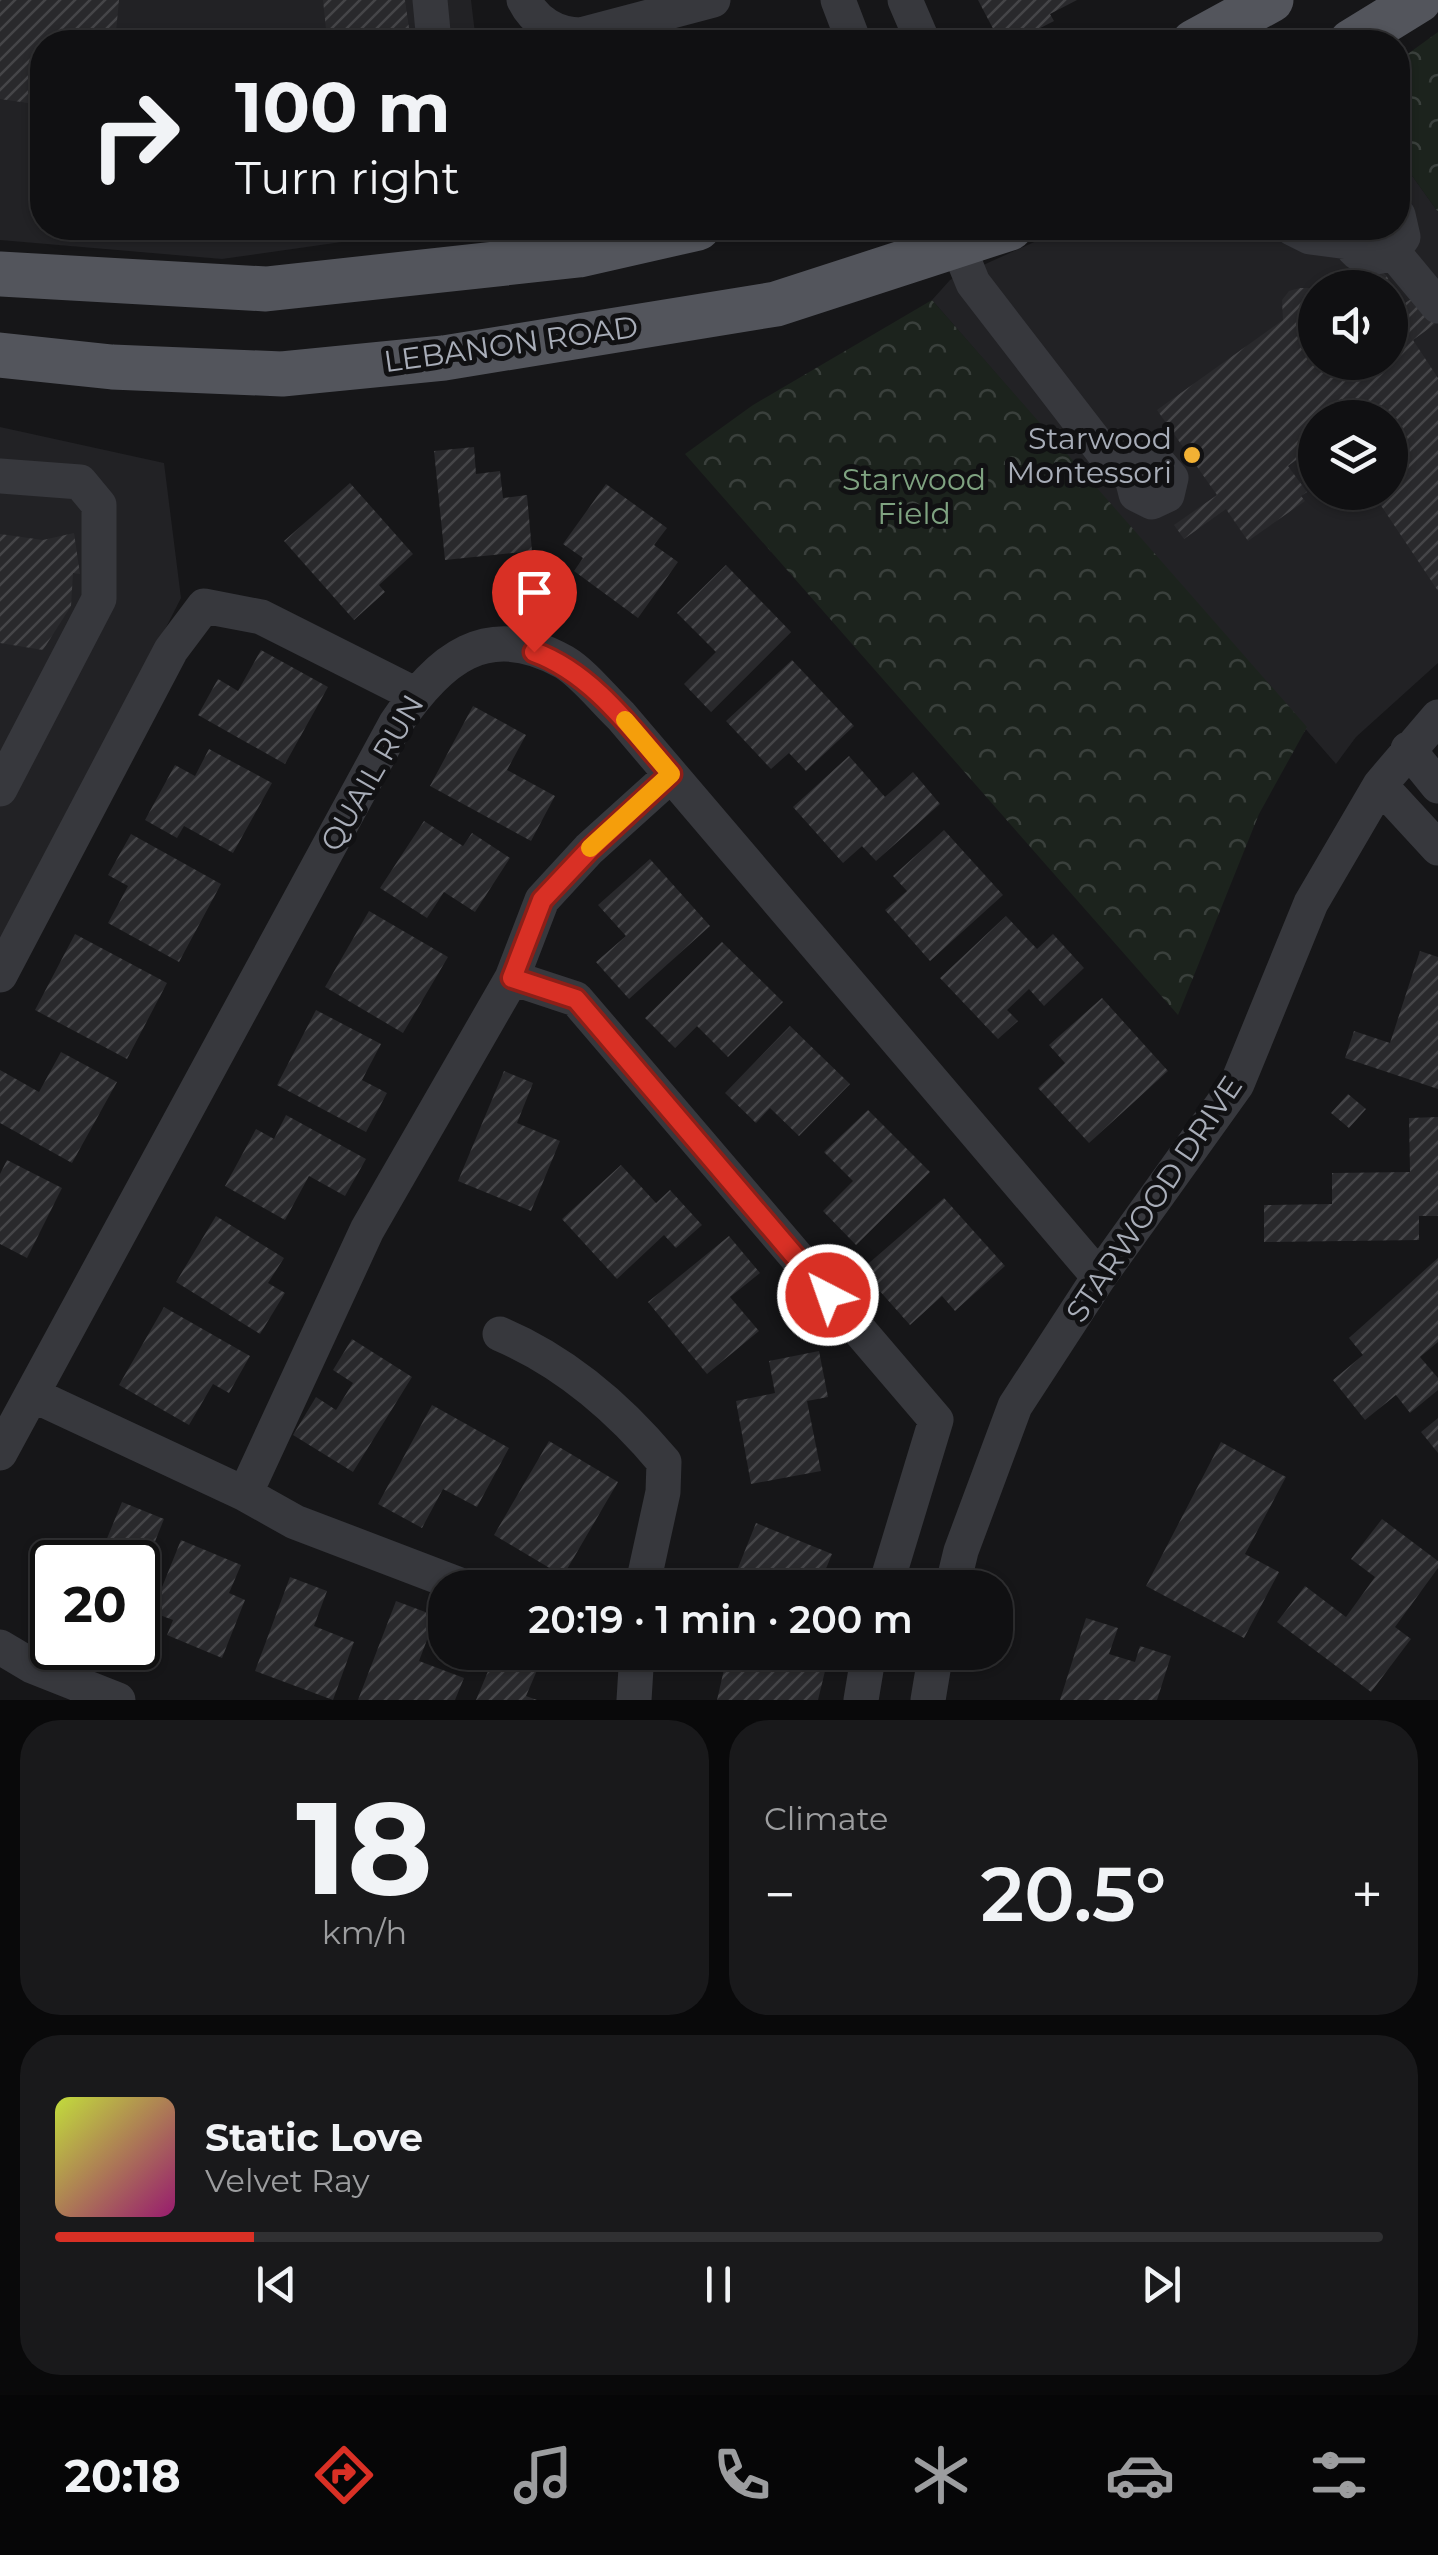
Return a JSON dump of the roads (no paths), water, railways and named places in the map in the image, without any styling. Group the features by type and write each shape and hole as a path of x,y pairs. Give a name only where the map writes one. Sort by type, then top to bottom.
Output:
{"main road":[{"path":"1216,30 1271,0"},
{"path":"1371,30 1419,0"},
{"path":"0,274 266,290 579,256 647,240"},
{"name":"LEBANON ROAD","path":"0,355 112,367 282,374 444,358 776,304 939,240"}],"street":[{"path":"430,0 433,30"},
{"path":"524,0 529,11 554,30"},
{"path":"599,30 712,0"},
{"path":"838,0 849,30"},
{"path":"905,0 918,30"},
{"path":"956,240 972,283 1107,458 1132,478"},
{"path":"1350,240 1359,255 1377,260 1394,252 1401,240"},
{"path":"1394,252 1438,306"},
{"path":"0,476 80,482 99,505 99,599 2,782"},
{"path":"0,975 172,650 204,606 260,617 416,695"},
{"name":"QUAIL RUN","path":"0,1454 416,695 426,680 460,652 504,642 564,663 621,716 1099,1277"},
{"name":"STARWOOD DRIVE","path":"956,1570 1015,1406 1099,1277 1237,1084 1311,902 1380,785 1438,718"},
{"path":"1408,749 1438,786"},
{"path":"245,1494 366,1230 512,978 542,900 671,774"},
{"path":"1380,785 1438,848"},
{"path":"512,978 576,999 936,1420 890,1570"},
{"path":"500,1334 540,1351 573,1372 664,1462 663,1492 646,1570"},
{"path":"33,1395 245,1494 295,1522 428,1573"},
{"path":"0,1647 32,1666 118,1700"},
{"path":"634,1700 636,1670"},
{"path":"861,1700 866,1670"},
{"path":"928,1700 933,1670"}],"place":[{"name":"Starwood Montessori","path":"1192,455"}],"park label":[{"name":"Starwood Field","path":"914,496"}]}
